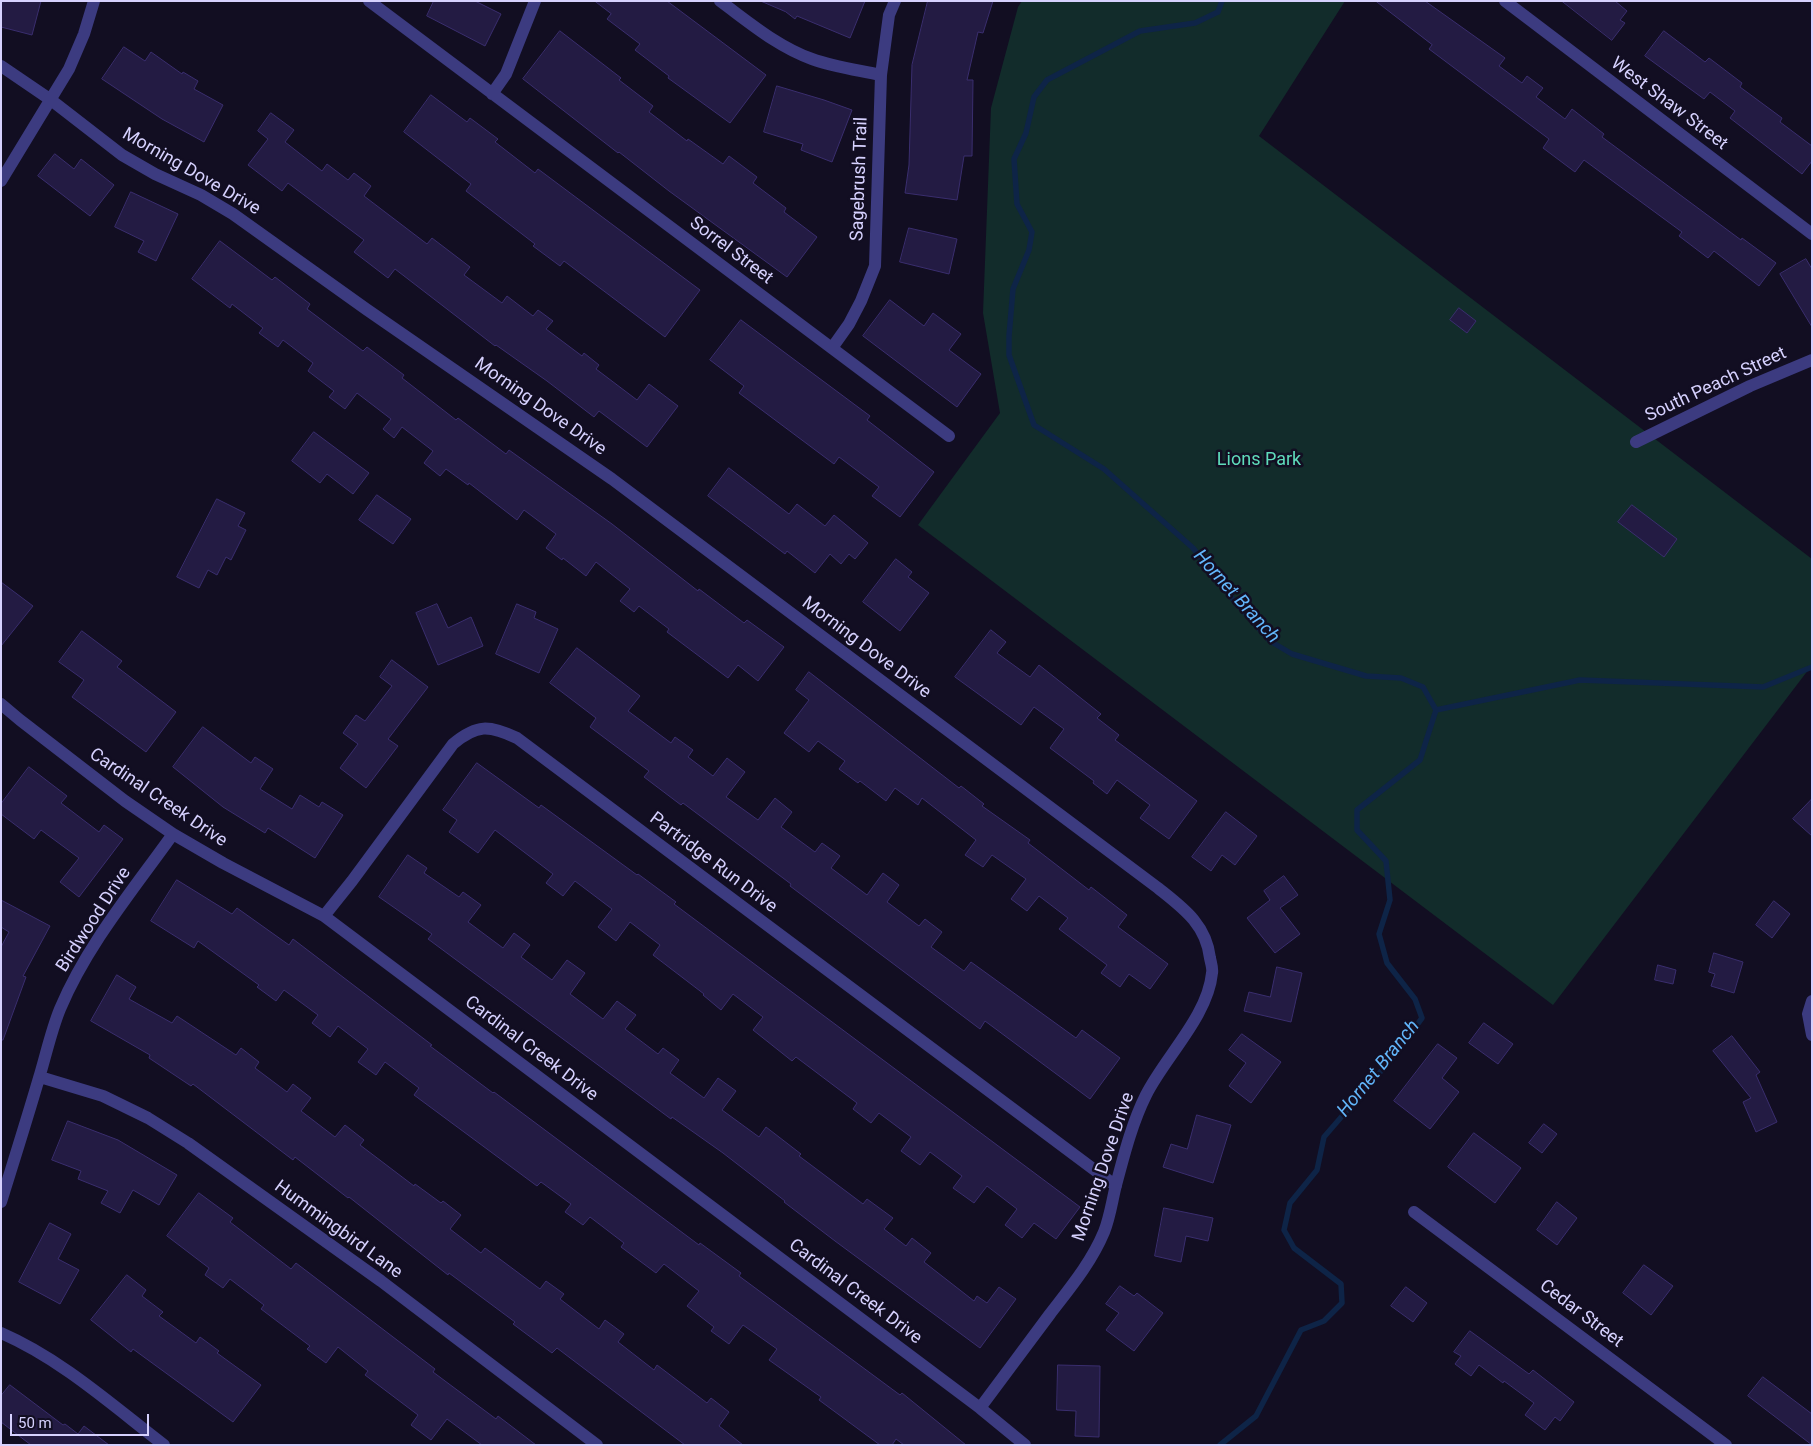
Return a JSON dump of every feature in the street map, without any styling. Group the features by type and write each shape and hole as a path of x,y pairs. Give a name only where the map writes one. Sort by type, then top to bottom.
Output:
{"street":[{"path":"1,181 52,100 69,68 84,34 94,1"},
{"name":"Sorrel Street","path":"369,1 949,436"},
{"path":"492,94 506,74 536,1"},
{"path":"720,1 769,38 792,50 814,60 881,75"},
{"name":"Sagebrush Trail","path":"832,348 849,324 861,301 875,266 881,75 889,14 895,1"},
{"name":"West Shaw Street","path":"1505,1 1519,6 1812,234"},
{"name":"Morning Dove Drive","path":"1,66 52,100 122,155 233,214 366,309 612,479 1185,910 1201,928 1209,951 1212,972 1209,992 1199,1013 1159,1072 1145,1097 1116,1186 1112,1209 1104,1233 1093,1256 980,1408"},
{"name":"South Peach Street","path":"1636,442 1742,390 1812,360"},
{"name":"Cardinal Creek Drive","path":"1,704 125,802 173,834 223,863 324,916 980,1408 1025,1445"},
{"name":"Partridge Run Drive","path":"324,916 453,744 467,733 483,729 499,730 517,738 1116,1186"},
{"name":"Birdwood Drive","path":"1,1202 40,1077 48,1042 60,1009 81,967 103,932 173,834"},
{"path":"1812,1001 1808,1014 1812,1036"},
{"name":"Hummingbird Lane","path":"40,1077 103,1096 148,1118 188,1143 381,1281 460,1343 598,1445"},
{"name":"Cedar Street","path":"1414,1212 1726,1445"},
{"path":"1,1333 26,1344 52,1361 164,1445"}],"green space":[{"name":"Lions Park","path":"1022,1 1345,1 1259,136 1812,559 1812,665 1553,1005 918,525 1000,413 983,313 991,108 1018,7"}],"building":[{"path":"1,1 41,1 32,35 1,27"},
{"path":"434,1 475,1 501,14 485,46 427,16"},
{"path":"595,1 667,1 766,75 730,123 668,78 669,76 635,50 640,44 607,19 611,14"},
{"path":"761,1 865,1 850,38 797,16 795,19 786,12"},
{"path":"928,1 993,1 983,33 978,32 967,80 973,80 972,156 964,156 957,200 905,193 909,165 912,65"},
{"path":"1376,1 1425,1 1505,58 1499,66 1522,83 1527,76 1543,88 1536,97 1565,119 1572,109 1604,134 1602,137 1741,240 1742,238 1776,263 1759,286 1714,251 1708,258 1679,236 1682,232 1584,160 1575,172 1543,148 1549,139 1429,49 1432,45"},
{"path":"1562,1 1615,1 1627,11 1620,20 1625,23 1612,40"},
{"path":"560,31 621,78 619,80 653,106 649,112 687,141 688,139 723,164 729,156 757,177 753,183 786,208 784,212 817,237 787,277 618,153 523,79"},
{"path":"1664,31 1705,62 1709,58 1742,83 1740,87 1782,118 1780,122 1812,146 1812,161 1802,174 1730,118 1735,111 1710,92 1704,99 1645,56"},
{"path":"124,47 145,61 151,52 182,74 183,72 198,81 194,89 223,105 204,142 162,119 102,79"},
{"path":"777,86 852,110 832,162 801,150 803,144 764,132"},
{"path":"431,95 467,122 470,118 498,139 495,142 535,173 538,169 700,290 665,337 564,261 560,266 533,246 535,244 466,191 471,184 404,132"},
{"path":"271,113 294,130 285,142 322,171 327,164 348,180 354,173 371,186 364,196 427,244 432,238 470,267 464,275 502,303 507,296 533,316 538,310 553,321 546,329 582,356 584,353 599,365 596,369 637,400 649,384 678,406 647,447 599,411 594,417 547,381 495,346 395,269 388,278 354,252 364,240 288,183 282,191 248,165 268,139 258,131"},
{"path":"55,154 74,169 81,159 114,185 90,216 38,176"},
{"path":"131,192 178,214 156,261 138,252 144,241 115,227"},
{"path":"909,228 957,239 949,274 900,262"},
{"path":"220,241 272,280 275,277 310,304 307,309 363,351 367,347 404,375 402,378 456,420 458,418 506,454 509,450 612,524 698,591 699,589 744,623 747,620 784,647 758,681 738,665 728,678 667,632 669,629 639,606 634,612 620,601 630,589 596,562 586,576 563,558 562,560 546,548 556,534 524,510 517,520 469,483 468,485 446,469 440,476 424,463 433,451 402,427 394,438 383,429 391,419 357,393 345,409 329,397 334,391 308,371 313,363 283,340 278,347 259,333 263,328 232,304 230,308 192,279"},
{"path":"1806,259 1812,269 1812,327 1780,274"},
{"path":"890,300 924,326 933,313 961,334 949,350 981,374 957,407 863,336"},
{"path":"1459,308 1476,321 1467,333 1450,320"},
{"path":"741,320 870,416 867,420 934,472 900,517 872,496 879,487 839,457 834,464 739,393 744,386 710,360"},
{"path":"314,432 369,473 353,494 327,474 320,483 292,461"},
{"path":"729,468 789,514 797,504 825,526 834,515 868,543 855,559 849,554 841,564 830,554 815,573 787,551 785,554 708,496"},
{"path":"377,495 411,519 393,544 359,520"},
{"path":"217,499 245,513 238,526 246,530 231,560 226,557 217,575 208,570 199,588 177,577"},
{"path":"1632,505 1677,539 1664,557 1618,522"},
{"path":"896,559 912,572 908,577 929,593 900,631 863,602"},
{"path":"1,582 33,606 1,646"},
{"path":"437,604 448,628 471,617 483,646 438,665 416,613"},
{"path":"517,604 536,612 534,618 558,629 539,673 496,654"},
{"path":"991,630 1006,642 997,653 1030,677 1039,665 1101,714 1097,718 1119,735 1115,740 1197,801 1169,839 1140,818 1150,805 1117,780 1107,794 1093,783 1094,781 1050,748 1064,729 1034,707 1021,725 955,677"},
{"path":"82,631 122,661 117,667 176,712 146,752 72,697 84,680 59,662"},
{"path":"577,648 640,696 628,711 671,743 675,737 693,750 688,757 713,776 727,758 745,772 726,797 758,820 775,798 792,812 781,827 815,852 822,843 840,856 831,868 867,895 883,873 899,885 887,902 919,926 925,919 942,932 931,947 964,971 971,962 1076,1038 1082,1030 1120,1058 1090,1099 985,1021 980,1029 683,803 681,805 644,777 649,771 590,727 596,718 550,683"},
{"path":"392,660 428,687 388,739 398,746 366,788 340,768 358,744 343,733 356,715 365,721 392,686 380,677"},
{"path":"809,672 959,788 961,786 984,804 982,806 1030,840 1028,843 1089,890 1091,887 1127,915 1118,927 1168,964 1150,989 1129,974 1120,987 1101,973 1107,965 1059,929 1068,918 1039,896 1027,911 1011,899 1026,879 992,855 983,867 965,855 976,840 922,798 918,805 895,788 886,801 860,781 858,783 839,769 845,761 818,741 809,752 784,733 809,700 796,690"},
{"path":"203,727 251,763 255,757 273,769 260,789 292,809 300,795 319,807 322,802 343,815 315,858 268,828 265,833 223,807 173,767"},
{"path":"477,763 539,808 541,805 638,874 676,902 674,904 1080,1207 1056,1239 1034,1223 1022,1238 1005,1225 1017,1209 987,1186 974,1203 953,1188 962,1176 930,1152 920,1165 901,1151 911,1137 879,1113 871,1123 853,1109 857,1103 796,1057 792,1061 753,1030 763,1017 733,994 721,1010 704,994 653,955 660,945 630,922 616,941 598,927 612,909 575,881 563,896 546,883 553,874 495,830 478,853 449,832 457,820 443,810"},
{"path":"29,767 67,796 61,803 99,832 104,825 123,839 79,897 60,882 79,858 41,830 34,839 1,814 1,804"},
{"path":"1812,799 1812,836 1793,819"},
{"path":"1226,812 1257,836 1235,865 1222,855 1211,871 1192,857"},
{"path":"408,855 427,868 424,873 459,897 463,892 481,905 468,922 503,948 514,933 530,945 521,957 552,980 567,960 585,973 570,994 603,1019 617,1001 636,1015 625,1029 658,1054 663,1048 679,1060 670,1073 704,1098 718,1078 736,1091 722,1110 759,1137 766,1127 801,1154 799,1156 863,1204 867,1199 893,1218 884,1229 906,1246 912,1238 931,1253 924,1262 974,1301 977,1296 987,1303 999,1287 1016,1299 980,1348 835,1241 723,1153 672,1117 671,1119 428,939 432,934 379,897"},
{"path":"1284,876 1298,895 1280,908 1300,934 1275,953 1247,918 1270,900 1264,891"},
{"path":"177,880 232,914 237,908 289,945 293,939 432,1045 430,1046 699,1245 700,1243 741,1273 739,1276 900,1395 902,1393 966,1445 904,1445 896,1439 892,1445 880,1445 819,1400 821,1397 769,1360 777,1349 743,1325 729,1344 711,1331 714,1327 687,1306 699,1291 664,1264 656,1273 621,1247 624,1243 590,1217 583,1225 565,1212 571,1204 541,1182 537,1186 414,1095 419,1088 385,1062 376,1075 358,1062 368,1049 338,1026 330,1037 312,1023 318,1015 284,990 276,1001 257,987 259,985 198,941 194,948 151,921"},
{"path":"1,900 50,926 23,976 26,977 3,1040 1,1040 1,947 9,932 1,927"},
{"path":"1774,901 1790,914 1772,938 1756,925"},
{"path":"1714,953 1743,962 1734,993 1711,986 1715,974 1709,972"},
{"path":"1658,965 1676,970 1673,984 1655,980"},
{"path":"1277,967 1302,973 1291,1022 1244,1011 1249,992 1270,997"},
{"path":"117,975 136,987 129,999 172,1023 177,1016 236,1055 241,1048 259,1062 255,1068 287,1092 293,1084 311,1098 301,1111 335,1137 345,1125 364,1140 360,1145 414,1186 415,1184 441,1203 443,1201 461,1215 450,1229 481,1253 485,1248 540,1289 546,1281 564,1294 560,1299 599,1329 605,1320 624,1334 618,1342 654,1370 657,1365 707,1403 711,1398 729,1412 719,1426 743,1445 685,1445 557,1348 552,1353 513,1324 515,1322 449,1273 448,1275 349,1197 295,1157 293,1160 193,1084 191,1086 149,1058 150,1055 91,1021"},
{"path":"1484,1023 1513,1044 1498,1064 1469,1043"},
{"path":"1242,1034 1281,1062 1251,1103 1229,1086 1246,1063 1229,1050"},
{"path":"1732,1036 1760,1072 1756,1075 1777,1122 1756,1132 1743,1102 1751,1098 1713,1051"},
{"path":"1438,1044 1457,1058 1442,1078 1459,1092 1430,1129 1394,1101"},
{"path":"1197,1115 1231,1125 1213,1183 1163,1167 1171,1144 1187,1149"},
{"path":"68,1121 118,1140 177,1175 159,1205 133,1190 120,1213 101,1203 108,1191 78,1179 81,1171 52,1160"},
{"path":"1544,1124 1557,1134 1542,1153 1529,1143"},
{"path":"1474,1133 1521,1168 1495,1203 1448,1167"},
{"path":"199,1193 233,1218 230,1222 291,1269 296,1263 435,1369 433,1372 496,1419 498,1416 536,1445 482,1445 447,1419 431,1440 411,1425 418,1415 365,1375 368,1371 338,1347 326,1363 307,1349 310,1346 261,1309 264,1305 230,1279 223,1288 205,1275 209,1268 167,1236"},
{"path":"1557,1202 1577,1218 1557,1245 1537,1230"},
{"path":"1164,1208 1213,1218 1208,1241 1186,1236 1181,1262 1155,1256"},
{"path":"50,1223 71,1234 58,1259 79,1270 60,1304 19,1282"},
{"path":"1644,1265 1673,1286 1651,1315 1623,1293"},
{"path":"127,1275 146,1290 142,1296 163,1312 159,1316 196,1343 200,1337 219,1351 217,1353 261,1385 233,1422 133,1349 131,1352 91,1320"},
{"path":"1120,1286 1134,1296 1137,1293 1163,1313 1134,1351 1106,1330 1119,1313 1106,1304"},
{"path":"1406,1287 1427,1303 1413,1322 1391,1306"},
{"path":"1470,1331 1529,1374 1533,1370 1574,1402 1560,1421 1555,1417 1545,1430 1525,1415 1534,1403 1504,1381 1503,1383 1479,1365 1471,1376 1455,1364 1461,1356 1454,1352"},
{"path":"1058,1365 1100,1366 1099,1437 1075,1436 1076,1411 1057,1410"},
{"path":"1763,1377 1812,1414 1812,1445 1748,1396"},
{"path":"10,1385 63,1425 65,1424 78,1434 84,1426 109,1445 31,1445 1,1422 1,1396"}],"waterway":[{"name":"Hornet Branch","path":"1220,1445 1256,1416 1301,1330 1324,1321 1342,1303 1341,1284 1294,1248 1284,1230 1290,1203 1317,1170 1324,1137 1394,1056 1422,1018 1415,999 1387,963 1379,934 1390,900 1386,861 1357,830 1357,810 1420,760 1436,710 1423,687 1401,678 1366,676 1292,654 1270,641 1232,598 1193,548 1104,469 1034,425 1009,355 1013,289 1029,250 1032,232 1017,204 1014,159 1026,133 1034,97 1047,80 1140,31 1195,23 1218,12 1222,1"},
{"path":"1436,710 1580,680 1763,687 1812,667"}]}
